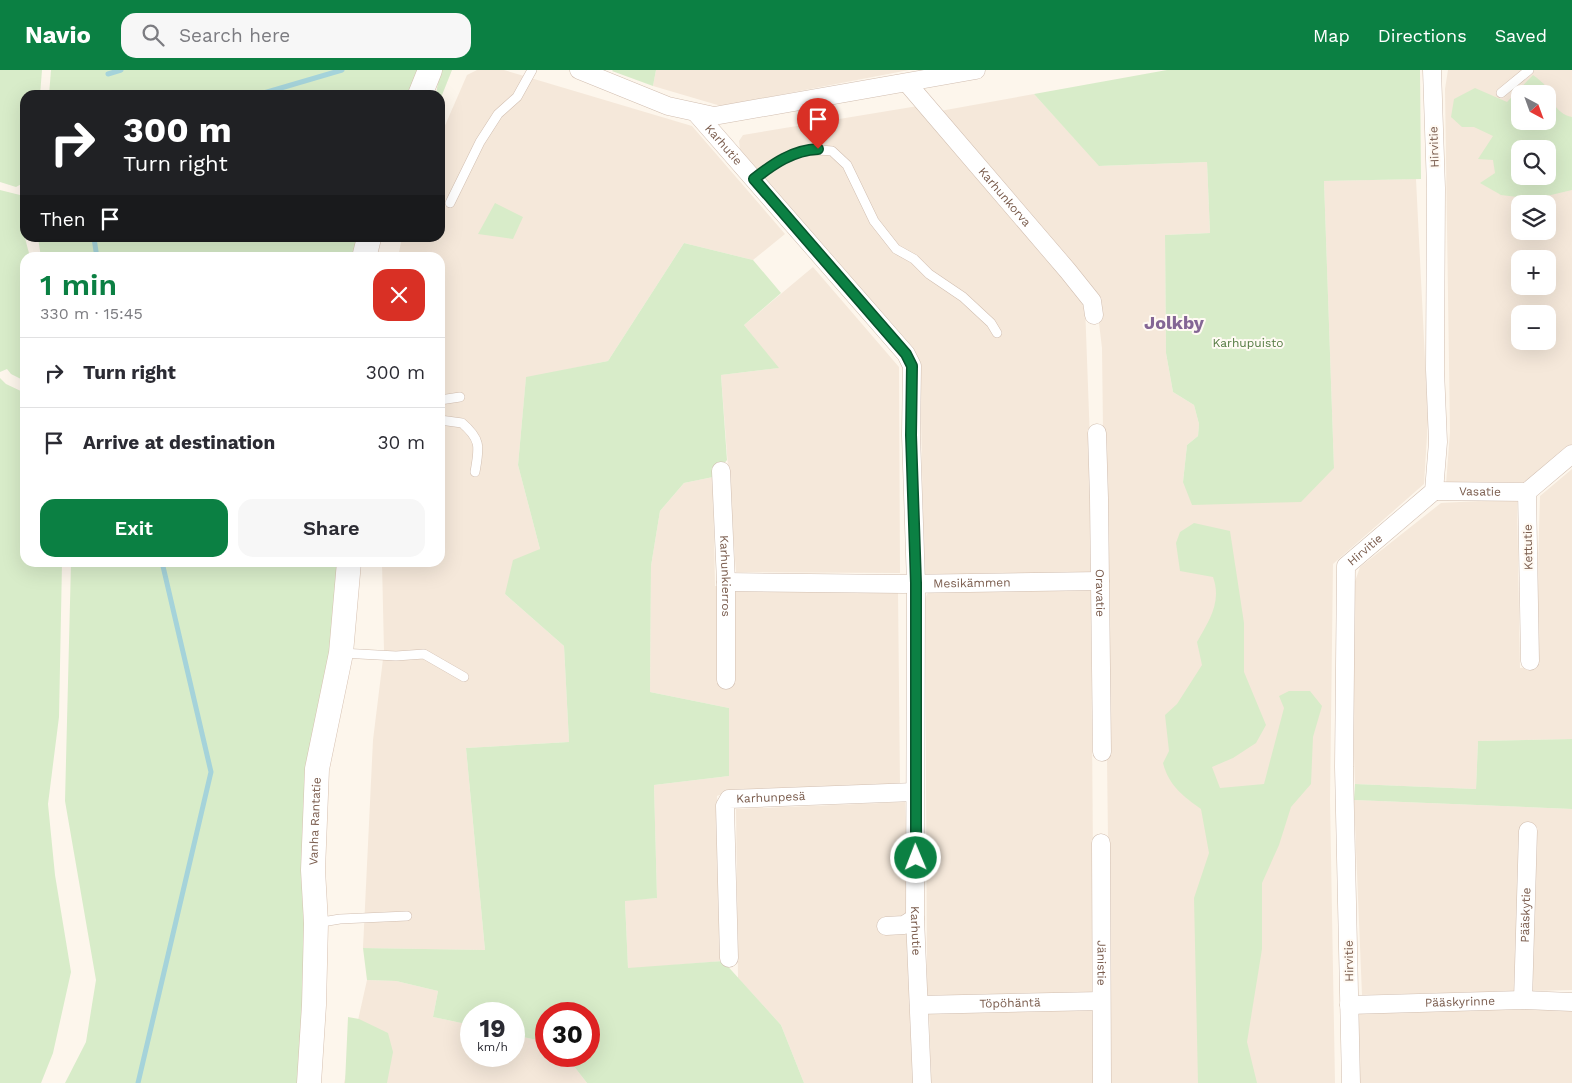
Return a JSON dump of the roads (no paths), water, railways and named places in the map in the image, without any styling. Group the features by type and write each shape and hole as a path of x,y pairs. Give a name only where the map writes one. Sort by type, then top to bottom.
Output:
{"main road":[{"path":"422,90 430,70"},
{"name":"Vanha Rantatie","path":"309,1083 314,1005 316,923 313,870 317,769 341,653 349,567"}],"street":[{"name":"Karhutie","path":"580,70 668,106 696,113 910,360 916,583 915,918 922,1083"},
{"path":"696,113 714,116 728,115 976,70"},
{"name":"Hirvitie","path":"1351,1083 1344,767 1346,566 1434,492 1438,442 1435,370 1436,188 1432,70"},
{"name":"Karhunkorva","path":"907,83 1068,271 1092,301 1094,315"},
{"name":"Oravatie","path":"1096,433 1102,752"},
{"path":"1527,492 1572,454"},
{"name":"Karhunkierros","path":"721,471 726,582 726,680"},
{"name":"Vasatie","path":"1434,492 1527,492"},
{"name":"Kettutie","path":"1527,492 1530,661"},
{"name":"Mesikämmen","path":"726,582 916,583 1100,581"},
{"name":"Karhunpesä","path":"730,958 725,806 729,799 915,792"},
{"name":"Pääskytie","path":"1522,1000 1528,831"},
{"name":"Jänistie","path":"1101,843 1102,1083"},
{"path":"886,926 904,924 915,918"},
{"name":"Pääskyrinne","path":"1350,1005 1522,1000 1572,1002"},
{"name":"Töpöhäntä","path":"919,1005 1101,1001"}],"lane":[{"path":"450,203 480,142 498,114 518,98 532,70"},
{"path":"1501,93 1529,70"},
{"path":"754,179 774,163 805,150 832,151 847,165 874,221 896,250 914,260 929,274 963,297 991,323 997,333"},
{"path":"445,399 460,397"},
{"path":"445,421 462,423 478,441 475,472"},
{"path":"341,653 396,656 424,654 464,677"},
{"path":"316,923 340,919 407,916"}],"waterway":[{"path":"108,74 121,70"},
{"path":"274,90 342,70"},
{"path":"95,242 96,252"},
{"path":"138,1083 211,772 163,567"}],"district":[{"name":"Jolkby","path":"1174,322"}],"park label":[{"name":"Karhupuisto","path":"1248,343"}]}
